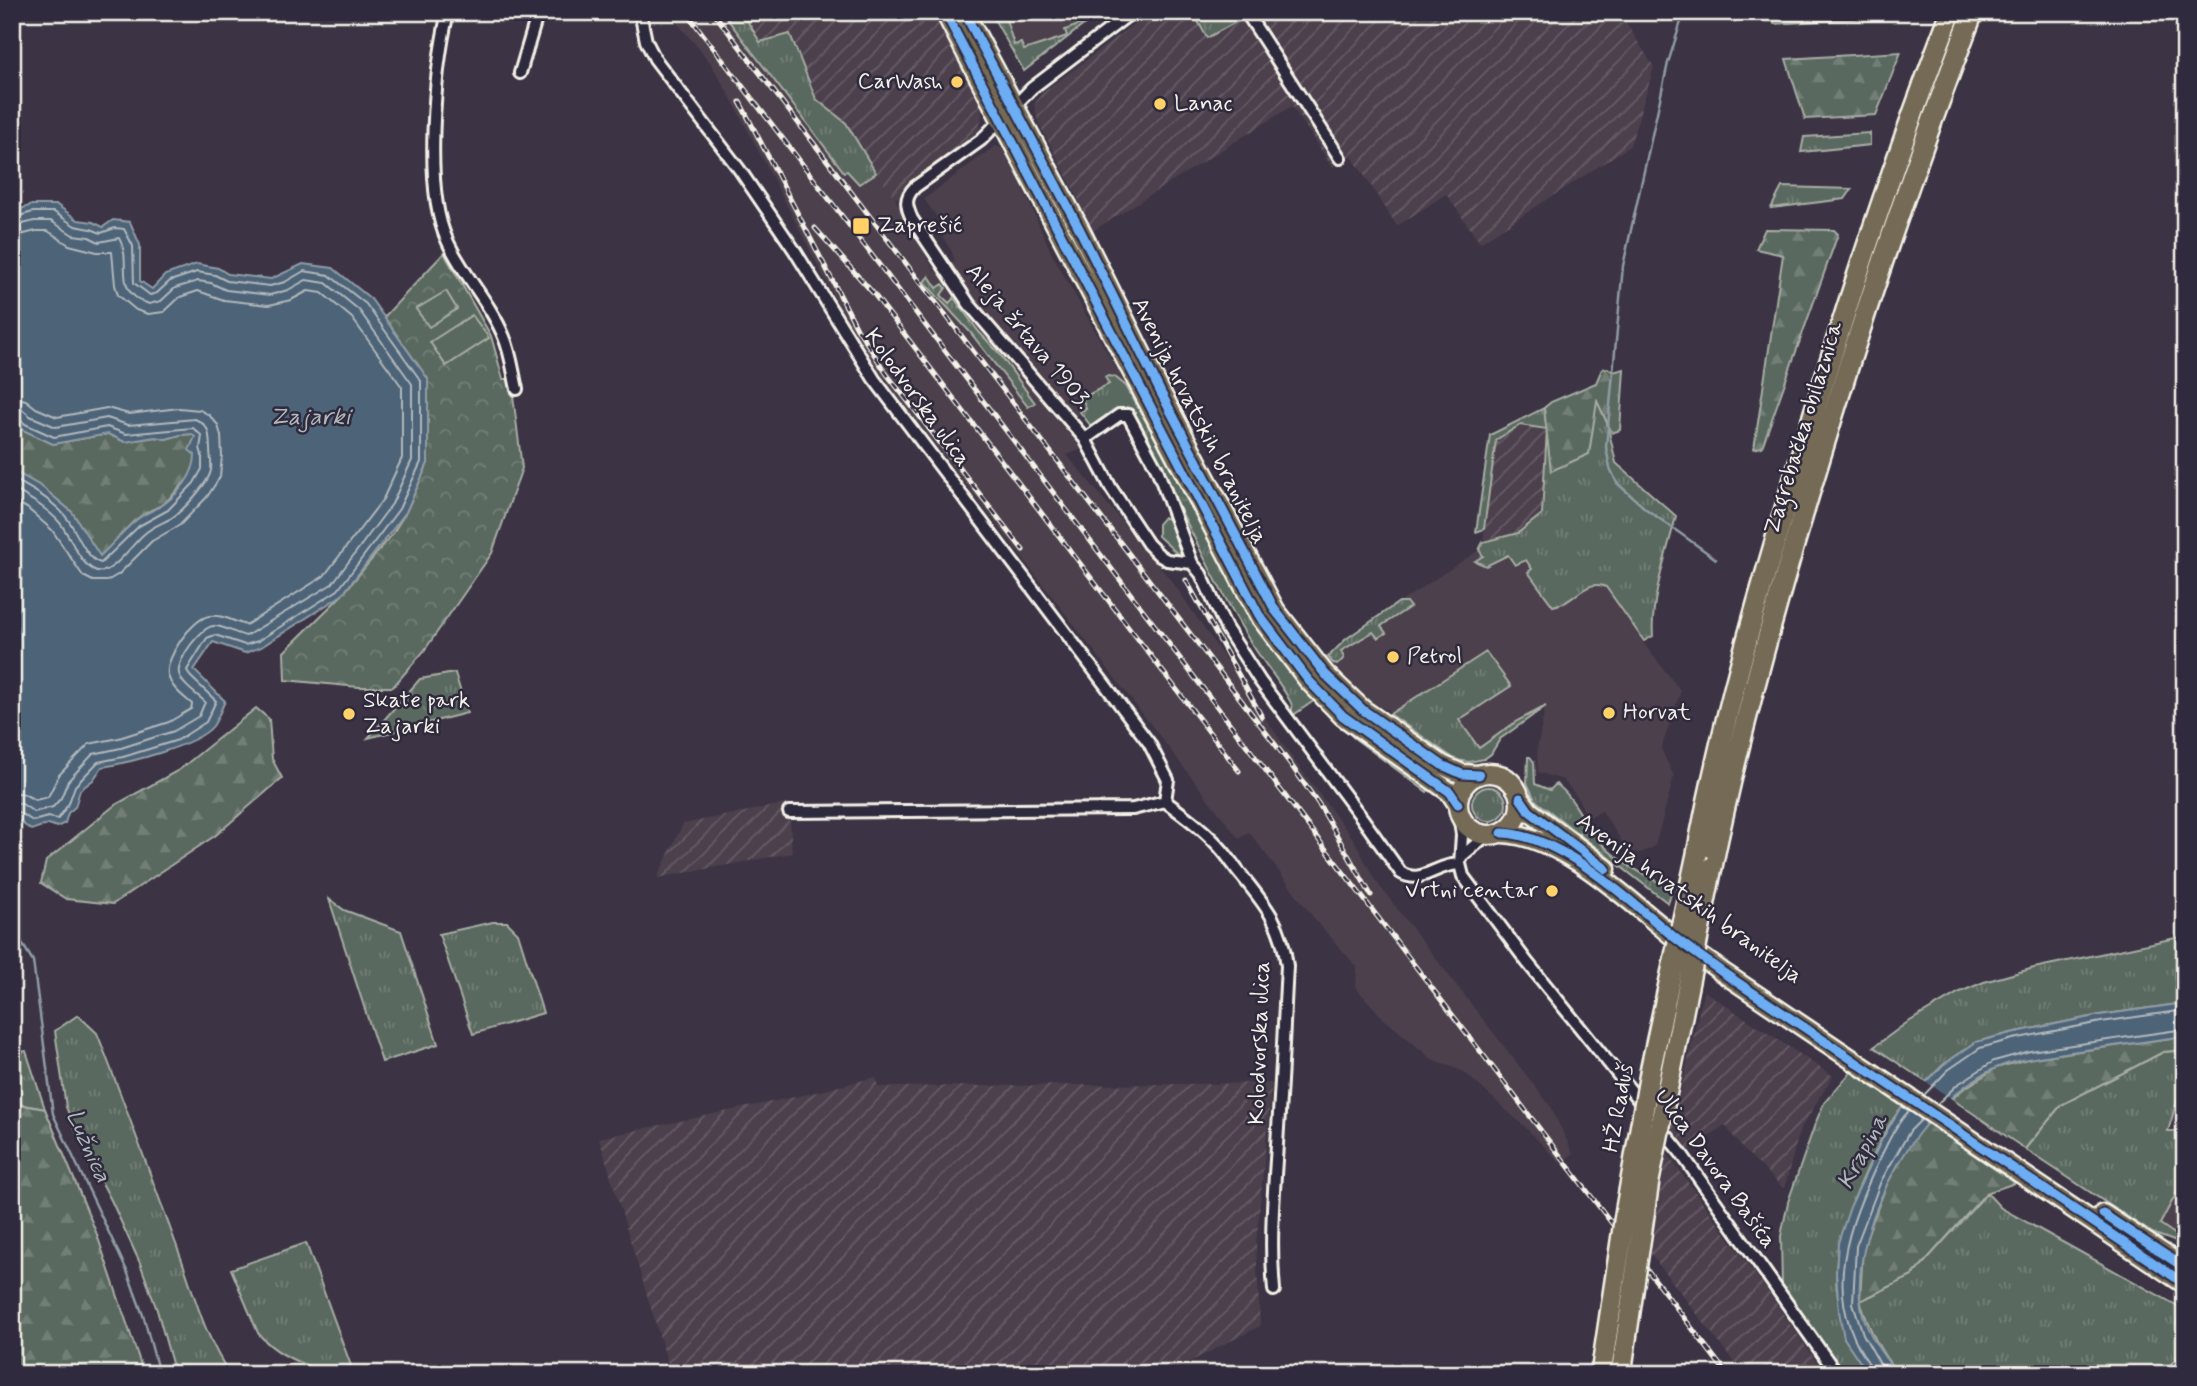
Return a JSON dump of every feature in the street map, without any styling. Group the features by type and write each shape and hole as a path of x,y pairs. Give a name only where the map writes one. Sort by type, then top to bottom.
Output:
{"highway":[{"name":"Zagrebačka obilaznica","path":"1697,853 1733,692 1830,358 1897,158 1951,12"},
{"name":"Zagrebačka obilaznica","path":"1712,867 1726,801 1789,560 1852,352 1922,145 1973,12"},
{"name":"HŽ Raduš","path":"1601,1374 1651,1067 1697,853"},
{"name":"HŽ Raduš","path":"1621,1374 1649,1181 1712,867"}],"main road":[{"name":"Avenija hrvatskih branitelja","path":"944,12 1008,112 1260,582 1289,630 1345,695 1379,722 1442,765 1462,774 1479,775"},
{"name":"Avenija hrvatskih branitelja","path":"964,12 1059,233 1259,615 1309,681 1343,716 1450,792 1459,808"},
{"path":"1487,773 1502,775 1514,785 1520,799 1519,815 1509,828 1495,834 1470,828 1459,808 1464,786 1479,775 1487,773"},
{"name":"Avenija hrvatskih branitelja","path":"1520,799 1529,811 1638,892 1689,936 1830,1037"},
{"name":"Avenija hrvatskih branitelja","path":"1495,834 1524,835 1591,871 1616,888 1695,953 1830,1037"},
{"path":"1830,1037 2025,1169 2185,1284"},
{"path":"2025,1169 2185,1268"}],"street":[{"path":"448,12 441,40 435,132 433,173 436,208 447,241 505,337 517,389"},
{"path":"520,73 538,12"},
{"name":"Kolodvorska ulica","path":"640,12 646,41 655,59 739,169 795,251 874,379 1149,743 1168,780 1165,801 1222,849 1262,898 1284,943 1287,966 1278,1130 1271,1201 1274,1290"},
{"path":"1008,112 1132,12"},
{"path":"1246,12 1340,158"},
{"name":"Aleja žrtava 1903.","path":"1008,112 981,139 915,187 909,194 906,206 970,304 1085,439 1135,526 1160,556 1167,560 1192,563"},
{"path":"1085,439 1119,415 1128,415 1157,469 1192,563 1201,574 1226,628 1260,681 1401,873 1417,879 1461,860 1495,834"},
{"path":"789,812 1133,809 1165,801"},
{"name":"Ulica Davora Bašića","path":"1459,808 1463,876 1527,962 1681,1153 1837,1374"}],"shaded area":[{"path":"668,12 722,12 844,171 847,170 859,184 876,173 895,199 935,272 955,261 937,228 941,223 924,199 995,146 1003,148 1052,254 1135,402 1099,422 1080,412 1069,429 1082,449 1067,455 1174,584 1294,760 1354,840 1375,880 1551,1107 1573,1154 1560,1163 1464,1072 1432,1059 1384,1019 1356,988 1357,967 1317,922 1249,832 1239,839 857,341 731,98 710,62"},
{"path":"743,12 933,12 981,101 979,130 895,199 846,123 816,99 791,34 760,42"},
{"path":"1002,12 1103,12 1024,71 992,17"},
{"path":"1150,12 1619,12 1654,67 1630,146 1480,243 1446,194 1397,226 1351,155 1332,167 1292,106 1091,232 1077,196 1038,122 1034,105 1041,94"},
{"path":"1520,425 1547,428 1542,514 1518,533 1483,542 1496,439"},
{"path":"1518,542 1589,586 1599,584 1606,587 1644,644 1681,691 1661,749 1674,776 1655,846 1648,850 1640,853 1628,851 1602,811 1587,818 1578,798 1563,780 1538,772 1537,749 1545,707 1517,721 1479,748 1459,720 1489,657 1487,652 1390,714 1387,709 1369,705 1337,674 1325,657 1373,620 1479,550"},
{"path":"789,803 792,853 657,878 683,824"},
{"path":"1704,991 1833,1076 1800,1130 1784,1189 1742,1148 1725,1125 1686,1153 1672,1128"},
{"path":"876,1077 878,1087 1272,1083 1256,1244 1260,1326 1166,1374 671,1374 599,1138"},
{"path":"1666,1152 1825,1374 1743,1374 1650,1253"},
{"path":"2185,1177 2185,1241 2160,1224"}],"green space":[{"path":"722,12 742,12 760,42 790,34 816,99 846,123 876,173 859,184 847,171 844,172"},
{"path":"990,12 1014,12 1005,16 1014,45 1021,43 1024,50 1067,36 1065,30 1088,21 1024,71"},
{"path":"1086,12 1099,13 1089,21"},
{"path":"1193,12 1232,12 1238,21 1207,38"},
{"path":"1772,12 1915,12 1914,15 1774,24"},
{"path":"1901,52 1876,115 1805,119 1786,59"},
{"path":"1870,133 1870,145 1801,152 1804,137"},
{"path":"1782,187 1852,189 1845,199 1771,208"},
{"path":"1765,229 1834,230 1838,234 1762,447 1754,449 1783,255 1756,249"},
{"path":"444,253 491,336 503,379 511,379 522,468 492,553 424,651 393,687 359,687 285,680 284,652 342,595 391,536 406,512 428,463 428,379 384,317"},
{"path":"929,276 937,288 943,284 946,288 941,295 949,303 954,298 1035,403 1028,407 970,332 924,282"},
{"path":"446,291 457,309 429,327 416,309"},
{"path":"472,315 489,338 446,366 430,342"},
{"path":"1608,368 1613,372 1624,369 1620,430 1612,433 1597,401 1589,454 1551,471 1544,408 1551,402 1596,383 1602,369"},
{"path":"1105,377 1115,377 1126,386 1159,445 1352,731 1429,788 1427,792 1354,738 1315,700 1292,716 1291,703 1232,610 1130,409 1127,407 1091,426 1080,412 1086,408 1082,398 1109,384"},
{"path":"1597,399 1607,423 1616,463 1676,516 1657,591 1653,636 1644,641 1606,587 1594,585 1564,603 1553,606 1528,572 1532,569 1526,560 1515,565 1508,555 1486,566 1475,561 1483,556 1479,550 1483,542 1518,533 1542,514 1547,429 1520,425 1496,440 1484,529 1476,532 1490,435 1544,408 1547,428"},
{"path":"12,420 21,429 53,444 108,434 125,442 192,434 195,437 195,468 164,504 134,521 100,557 72,512 42,487 12,470"},
{"path":"1164,517 1174,523 1185,555 1181,557 1158,536 1158,524"},
{"path":"1399,602 1406,602 1410,607 1381,626 1386,633 1378,638 1373,632 1341,651 1344,658 1338,664 1333,663 1328,657 1346,639"},
{"path":"1486,652 1511,686 1459,720 1479,748 1517,721 1546,706 1500,739 1491,754 1484,759 1469,762 1456,760 1390,714"},
{"path":"455,673 467,713 368,738 420,679"},
{"path":"256,708 269,719 272,759 282,778 216,835 113,904 66,899 41,883 46,861 115,805 179,770"},
{"path":"1528,757 1534,762 1535,784 1550,790 1556,784 1563,790 1596,838 1611,852 1627,865 1672,891 1668,903 1535,800 1527,783"},
{"path":"1489,787 1501,792 1506,804 1501,816 1489,821 1477,816 1472,804 1477,792"},
{"path":"329,899 344,910 401,931 438,1044 382,1062"},
{"path":"493,922 507,922 518,933 543,1013 473,1034 439,934"},
{"path":"2185,936 2185,1003 2100,1015 1977,1042 1943,1065 1926,1082 1874,1047 1905,1024 1958,993 1984,982 2034,968"},
{"path":"78,1015 97,1033 201,1316 230,1374 175,1374 140,1263 66,1107 55,1031"},
{"path":"2185,1036 2185,1050 2163,1052 2061,1105 2025,1149 1952,1099 1996,1068 2031,1058"},
{"path":"2185,1050 2185,1075 2168,1131 2185,1131 2185,1177 2160,1224 2185,1241 2185,1245 2152,1233 2025,1149 2061,1105 2163,1052"},
{"path":"26,1051 45,1109 12,1103 12,1053"},
{"path":"1851,1072 1903,1107 1888,1128 1868,1167 1850,1209 1838,1249 1837,1290 1841,1312 1855,1351 1868,1374 1842,1374 1782,1289 1781,1236 1788,1202 1824,1103"},
{"path":"12,1103 45,1109 96,1232 144,1374 12,1374"},
{"path":"1927,1123 2015,1183 1986,1193 1912,1276 1860,1301 1863,1246 1887,1184 1915,1135"},
{"path":"1987,1193 2001,1208 2185,1310 2185,1352 2159,1374 1899,1374 1875,1339 1860,1301 1912,1276"},
{"path":"306,1243 354,1374 328,1371 301,1363 267,1342 258,1333 231,1269"}],"water":[{"name":"Zajarki","path":"32,205 57,205 78,220 93,222 103,227 113,220 130,222 140,245 140,281 152,289 165,275 197,264 218,268 228,274 271,279 303,264 333,268 371,299 428,379 428,463 406,512 342,595 261,647 245,653 213,642 194,670 225,701 213,726 177,747 144,758 102,767 93,780 80,790 75,807 68,813 65,823 57,827 48,824 31,830 12,816 12,470 42,487 72,512 100,556 135,521 164,504 175,494 189,476 195,455 189,450 195,437 192,434 125,442 108,434 53,444 21,429 12,420 12,212"},
{"path":"2185,1003 2185,1036 2064,1053 2004,1065 1968,1084 1942,1107 1918,1134 1880,1199 1868,1233 1861,1267 1860,1299 1864,1319 1879,1349 1899,1374 1868,1374 1844,1338 1836,1273 1838,1243 1850,1207 1899,1110 1943,1065 1976,1042 2100,1015"}],"pier":[{"path":"1923,1080 1955,1101 1930,1125 1900,1105"}],"waterway":[{"path":"1684,12 1668,63 1623,266 1606,447 1610,468 1617,483 1646,509 1716,559"},
{"name":"Lužnica","path":"12,927 33,961 53,1114 127,1271 144,1318 159,1374"}],"railway":[{"path":"686,12 1727,1374"},
{"path":"713,12 1291,765 1320,806 1371,895"},
{"path":"740,102 857,328 886,373 1023,550"},
{"path":"815,228 873,293 1239,771"},
{"path":"1186,580 1262,717"}],"cycle path":[{"path":"945,12 1259,615 1309,681 1343,716 1450,792 1458,804"},
{"path":"964,12 1079,228 1161,393 1275,610 1325,674 1363,710 1442,765 1462,774 1479,775"},
{"path":"1520,798 1529,811 1606,869"},
{"path":"1502,833 1525,837 1571,857 1722,972 2185,1284"},
{"path":"2103,1214 2185,1268"}],"place":[{"name":"CarWash","path":"957,82"},
{"name":"Lanac","path":"1160,104"},
{"name":"Zaprešić","path":"861,226"},
{"name":"Petrol","path":"1393,657"},
{"name":"Horvat","path":"1609,713"},
{"name":"Skate park Zajarki","path":"349,714"},
{"name":"Vrtni centar","path":"1552,891"}],"water label":[{"name":"Krapina","path":"1863,1152"}]}
